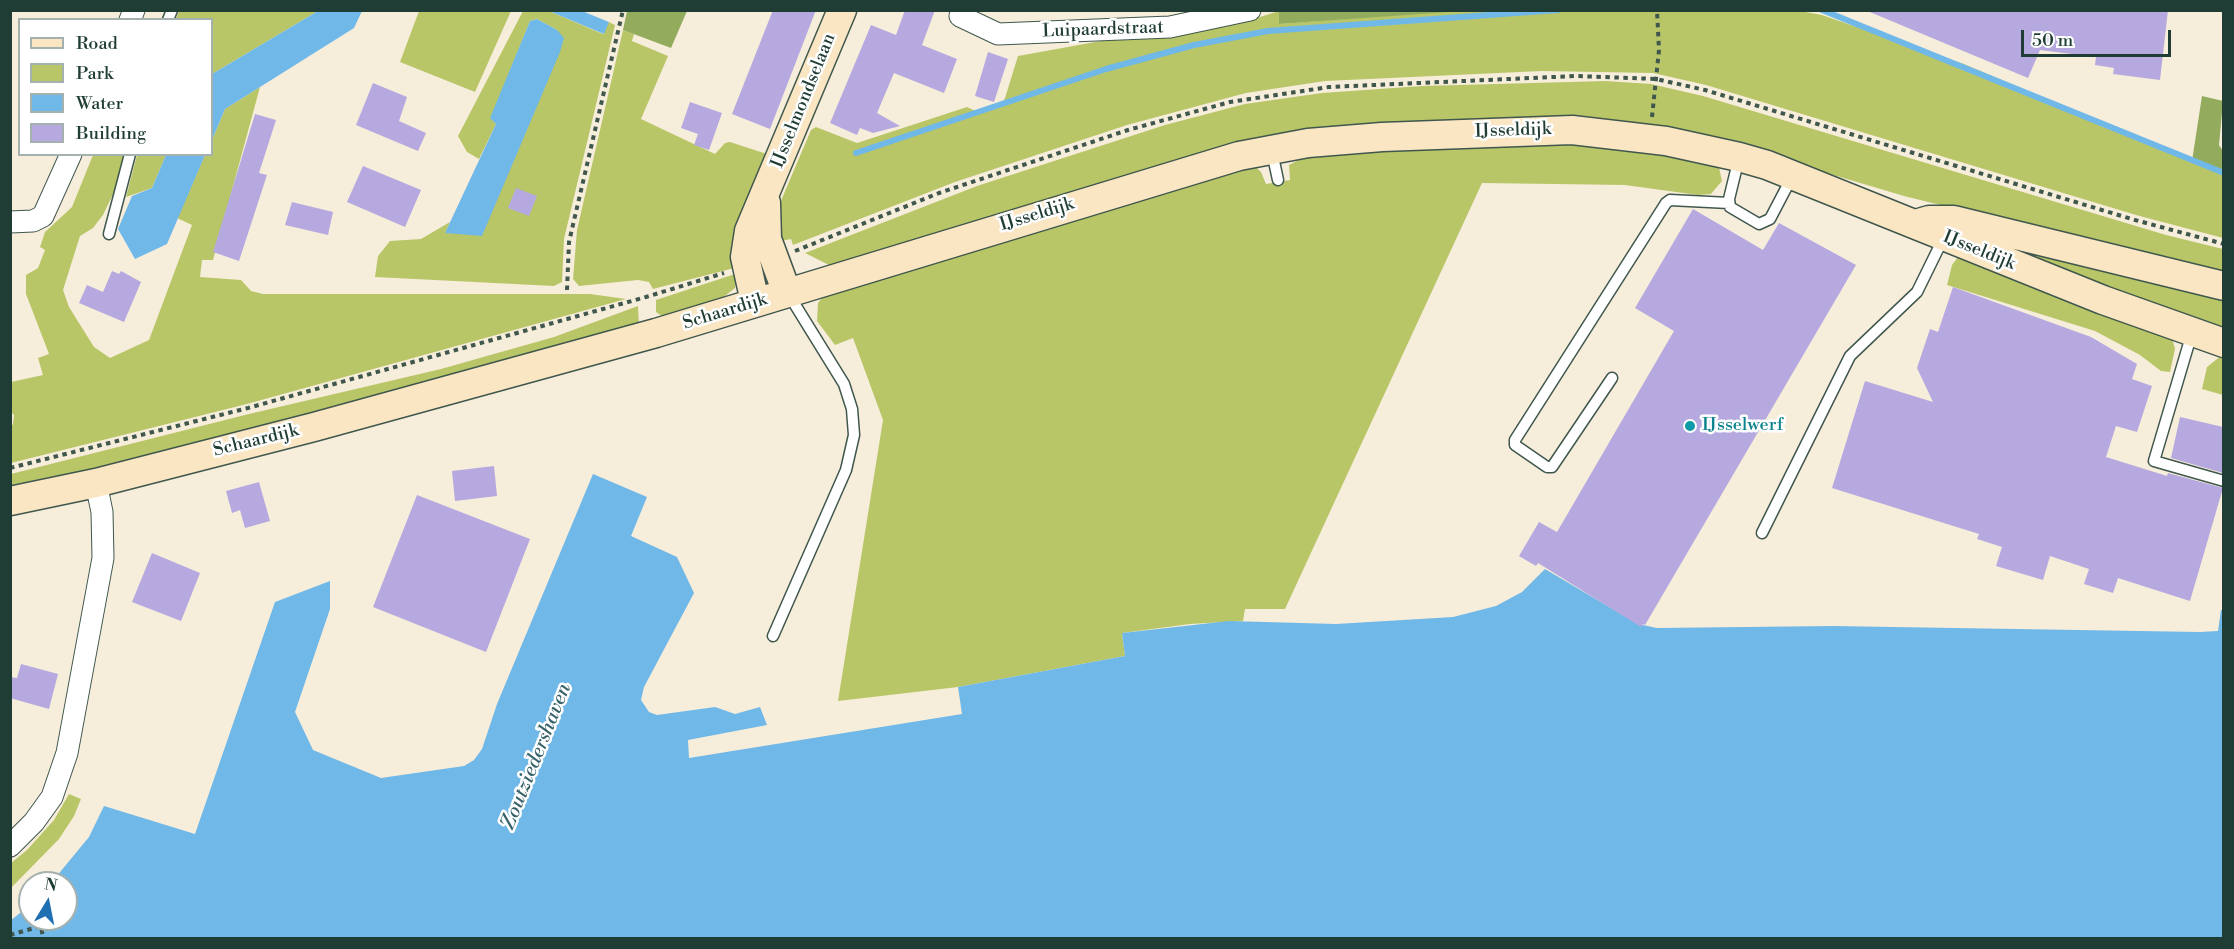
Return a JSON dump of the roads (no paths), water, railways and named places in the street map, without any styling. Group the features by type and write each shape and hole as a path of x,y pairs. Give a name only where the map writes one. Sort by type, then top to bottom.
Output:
{"street":[{"name":"IJsselmondselaan","path":"756,302 746,266 749,231 842,10"},
{"name":"Luipaardstraat","path":"960,16 998,34 1119,20 1170,27 1250,10"},
{"name":"IJsseldijk","path":"787,293 1167,176 1271,149 1340,140 1425,134 1572,130 1666,141 1739,157 1793,175 1944,237 2223,343"},
{"path":"19,222 42,216 70,156"},
{"name":"IJsselmondselaan","path":"767,192 765,221 767,239 787,293"},
{"path":"1915,225 1929,220 1953,220 2223,286"},
{"name":"Schaardijk","path":"10,501 96,483 314,427 656,333 787,293"},
{"path":"10,846 34,822 52,797 67,753 103,558 102,512 96,483"}],"lane":[{"path":"1271,149 1278,180"},
{"path":"109,234 129,156"},
{"path":"1739,157 1729,203 1735,212 1759,224 1766,222 1775,212 1793,175"},
{"path":"1612,378 1552,467 1547,467 1515,446 1515,440 1666,203 1670,200 1729,203"},
{"path":"1762,533 1850,356 1917,292 1944,237"},
{"path":"773,636 846,470 854,435 852,409 844,384 787,293"},
{"path":"2192,333 2154,461 2223,482"}],"water":[{"path":"318,11 362,11 354,28 225,109 213,138 213,73"},
{"path":"549,11 582,11 609,22 604,34"},
{"path":"537,19 557,30 564,38 482,236 445,233 496,124 490,118 530,21"},
{"path":"166,156 205,156 167,244 135,259 118,229 132,196 152,188"},
{"name":"Zoutziedershaven","path":"593,474 647,497 631,536 677,557 694,593 644,687 641,700 649,712 657,715 715,707 735,714 760,707 767,725 688,740 689,758 962,714 958,687 1125,656 1122,633 1229,621 1336,624 1453,617 1496,606 1522,592 1545,569 1638,624 1657,628 1833,626 2200,632 2218,631 2221,610 2223,610 2223,938 11,938 10,921 18,915 18,931 78,931 78,871 61,871 89,837 104,806 195,834 275,602 330,581 330,609 295,712 313,750 381,778 464,766 474,760 482,749 497,704"}],"waterway":[{"path":"856,153 1106,69 1194,45 1268,31 1558,10"},
{"path":"1822,10 2224,173"}],"place":[{"name":"IJsselwerf","path":"1690,426"}]}
